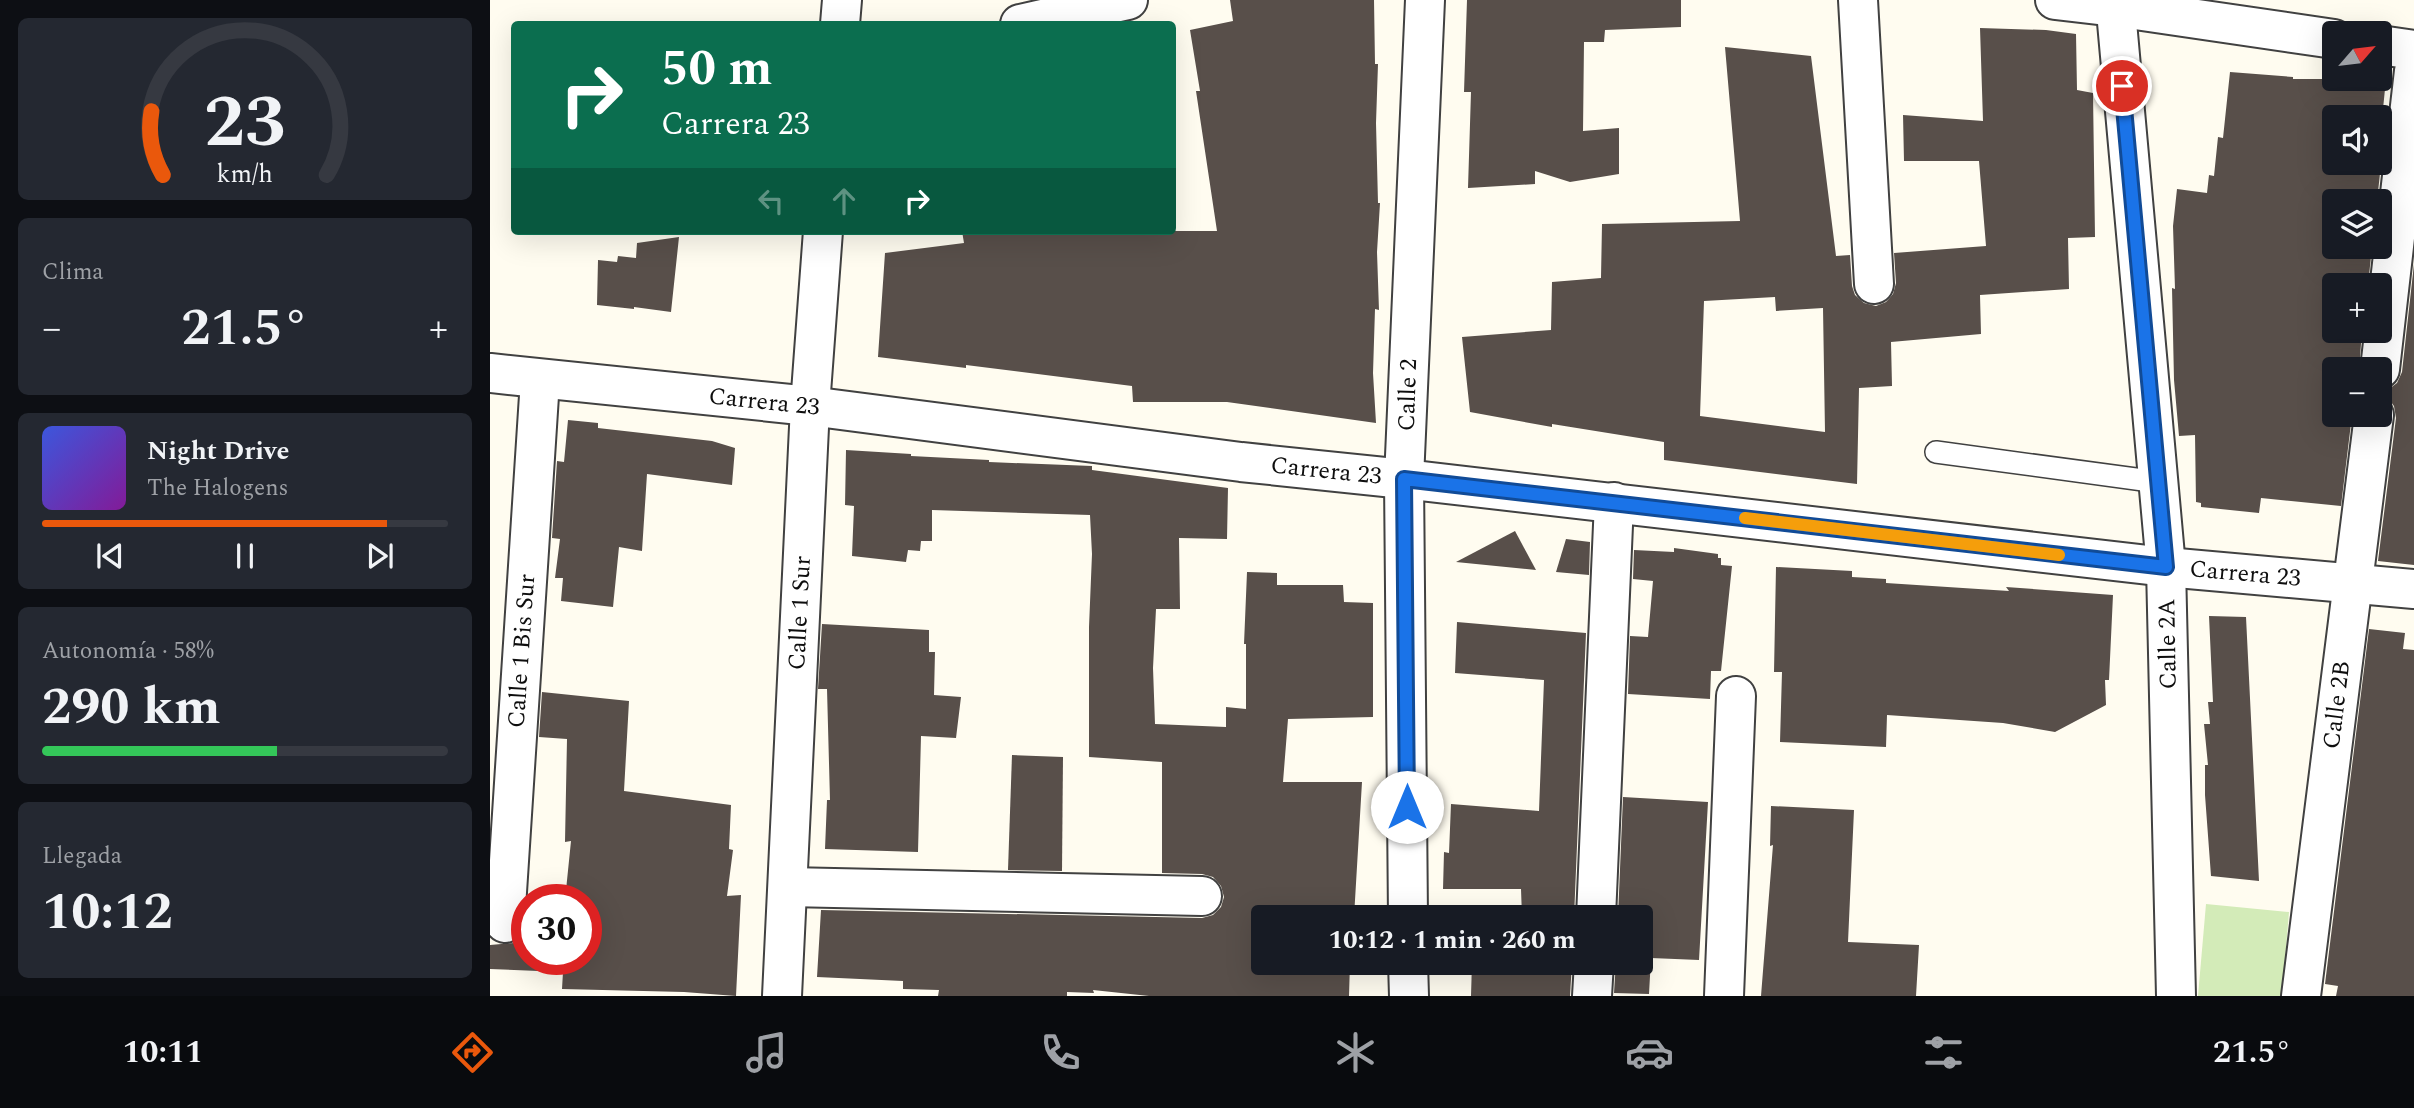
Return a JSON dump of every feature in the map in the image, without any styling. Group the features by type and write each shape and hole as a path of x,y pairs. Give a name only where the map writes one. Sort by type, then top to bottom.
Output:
{"street":[{"path":"840,21 842,0"},
{"path":"1034,21 1128,0"},
{"name":"Calle 2","path":"1408,905 1404,479 1425,0"},
{"path":"1857,0 1874,284"},
{"path":"2055,0 2115,3 2322,36"},
{"name":"Calle 2A","path":"2115,3 2166,567 2176,996"},
{"path":"2392,47 2414,50"},
{"path":"2392,358 2414,71"},
{"name":"Calle 1 Sur","path":"782,996 810,407 823,235"},
{"name":"Carrera 23","path":"490,373 810,407 1241,462 1614,502 2166,567 2414,589"},
{"name":"Calle 1 Bis Sur","path":"505,923 540,380"},
{"name":"Calle 2B","path":"2301,996 2372,427"},
{"path":"1597,905 1614,502"},
{"path":"1724,996 1736,696"},
{"path":"788,887 1202,896"},
{"path":"1408,975 1409,996"},
{"path":"1592,996 1593,975"}],"lane":[{"path":"1936,452 2158,482"}],"green space":[{"path":"2206,904 2289,912 2282,996 2198,996"}],"building":[{"path":"1230,0 1374,0 1375,64 1378,64 1376,123 1380,203 1377,252 1379,310 1375,309 1373,373 1376,423 1227,402 1133,402 1132,386 878,357 885,253 964,243 963,235 1176,235 1176,231 1217,231 1196,91 1200,91 1190,30 1233,21"},
{"path":"1467,0 1681,0 1681,27 1605,30 1604,42 1584,42 1583,131 1619,128 1619,174 1570,182 1535,171 1535,184 1468,188 1471,92 1464,92"},
{"path":"1980,28 2046,30 2076,34 2077,90 2093,93 2095,237 2068,238 2069,289 1980,295 1981,334 1891,342 1892,386 1859,388 1857,484 1664,460 1664,442 1552,424 1552,427 1470,412 1462,337 1551,330 1552,282 1601,278 1602,224 1740,221 1725,47 1811,56 1836,256 1850,255 1852,286 1855,295 1864,303 1876,306 1886,302 1893,294 1896,283 1894,253 1986,246 1979,161 1904,161 1903,115 1983,121","holes":["1775,297 1776,311 1823,308 1825,432 1700,416 1704,301"]},
{"path":"2230,72 2293,79 2322,79 2322,91 2385,91 2383,105 2322,105 2322,175 2380,175 2378,189 2322,189 2322,259 2371,259 2369,273 2322,273 2322,343 2361,343 2360,357 2322,357 2322,427 2351,427 2341,506 2261,498 2259,513 2201,507 2201,503 2196,502 2195,435 2179,436 2174,380 2173,226 2177,189 2207,193 2209,175 2214,176 2218,137 2223,138"},
{"path":"679,237 671,312 597,305 598,260 617,262 618,256 636,258 637,243"},
{"path":"2414,264 2414,565 2378,561 2396,418 2392,403 2392,387 2402,372"},
{"path":"568,420 598,423 598,428 712,441 735,448 732,485 647,474 642,551 619,547 613,607 561,601 563,578 555,578 560,539 552,538 557,461 564,462"},
{"path":"846,450 989,462 1092,466 1092,470 1228,488 1227,539 1179,538 1180,609 1156,609 1153,668 1155,724 1226,727 1226,707 1246,709 1244,644 1247,572 1277,573 1277,585 1343,585 1344,602 1373,603 1373,717 1288,719 1283,782 1362,782 1355,905 1251,905 1251,975 1350,975 1349,996 1149,996 1093,990 1094,993 1067,992 1067,996 938,996 939,990 903,989 903,981 817,977 821,910 1202,918 1213,915 1221,907 1224,897 1221,886 1213,877 1202,874 1162,873 1162,762 1089,757 1092,554 1090,515 932,510 932,541 921,541 920,551 908,550 906,562 852,556 854,506 845,505"},
{"path":"1515,531 1536,570 1456,562"},
{"path":"1566,539 1590,542 1589,575 1556,572"},
{"path":"1674,548 1718,554 1721,565 1732,566 1721,671 1711,671 1710,699 1628,694 1630,636 1648,637 1653,581 1633,579 1634,550 1674,552"},
{"path":"1776,567 1852,571 1852,577 1886,579 1886,583 2009,591 2006,587 2113,595 2109,680 2105,680 2106,705 2055,732 2003,723 1887,715 1886,747 1780,742 1782,672 1774,672"},
{"path":"2209,616 2246,617 2259,881 2211,876 2205,795 2205,765 2208,765 2204,724 2210,724 2208,702 2213,702"},
{"path":"1457,622 1586,633 1575,905 1522,905 1521,889 1443,889 1444,852 1449,853 1451,804 1539,811 1544,680 1455,673"},
{"path":"822,624 929,630 929,652 935,652 934,695 961,697 956,738 921,736 918,852 825,849 827,800 830,800 827,689 818,689"},
{"path":"2369,629 2405,633 2403,649 2414,650 2414,996 2336,996 2338,986 2325,984"},
{"path":"542,692 629,701 624,791 731,805 729,849 733,850 727,896 741,895 736,996 562,989 563,975 602,975 602,884 567,884 571,841 565,842 567,739 539,737"},
{"path":"1012,755 1063,757 1062,871 1008,870"},
{"path":"1623,797 1708,802 1699,960 1653,958 1653,905 1618,905"},
{"path":"1771,806 1854,810 1848,942 1919,945 1916,996 1761,996 1773,845 1770,846"},
{"path":"511,943 511,970 490,969 490,945"},
{"path":"1472,975 1571,975 1570,996 1471,996"},
{"path":"1615,975 1650,975 1649,994 1614,993"}],"slow traffic":[{"path":"1745,518 2059,555"}],"route":[{"path":"1407,807 1404,479 2166,567 2122,86"}]}
